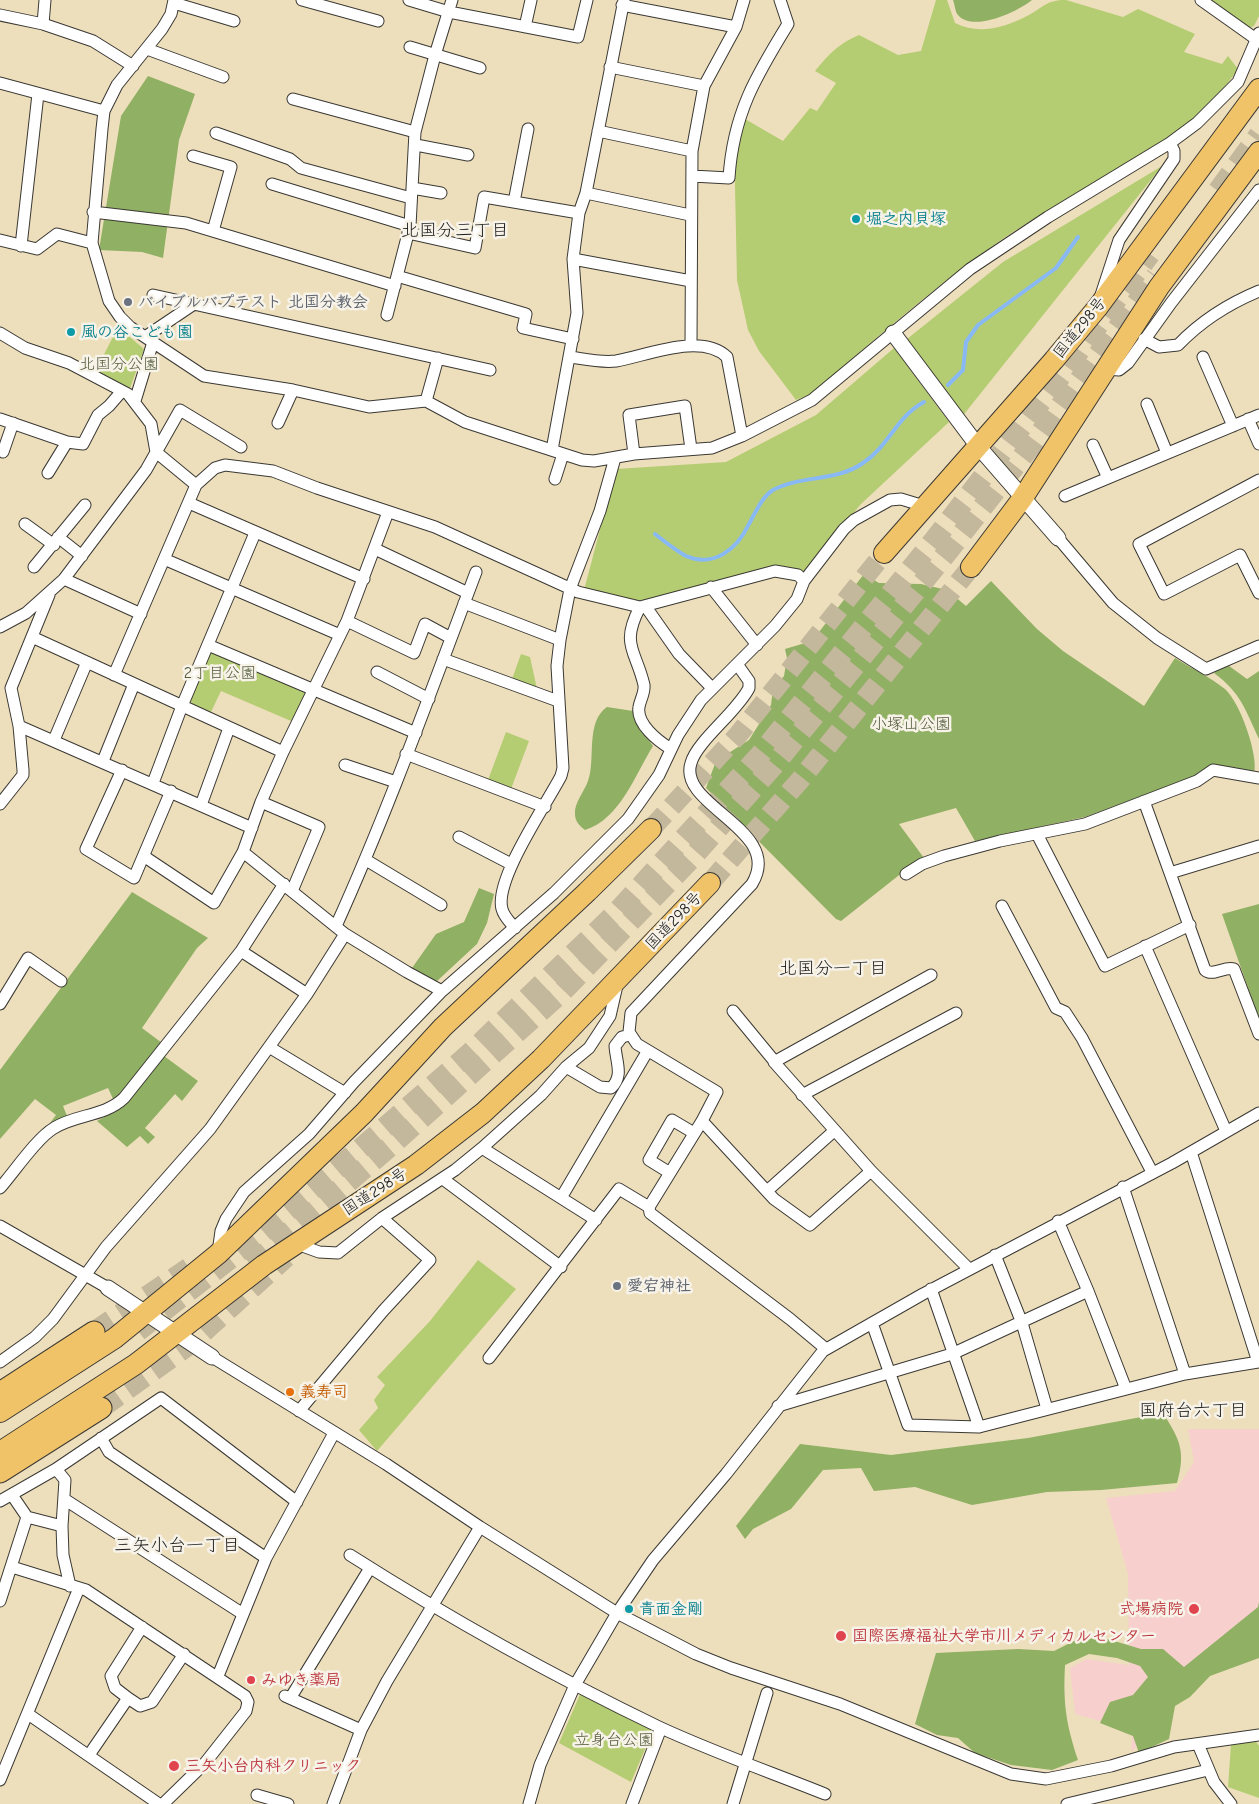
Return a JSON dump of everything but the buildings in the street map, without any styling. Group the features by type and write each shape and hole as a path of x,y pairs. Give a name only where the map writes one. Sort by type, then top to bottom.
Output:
{"highway":[{"name":"国道298号","path":"884,553 977,445 1054,360 1098,307 1259,89"},
{"path":"971,567 1022,499 1158,287 1259,152"},
{"path":"0,1412 114,1338 218,1254 364,1113 443,1027 587,892 650,829"},
{"name":"国道298号","path":"0,1452 136,1364 264,1265 416,1165 483,1113 541,1059 710,883"},
{"path":"0,1393 94,1332"},
{"path":"0,1472 101,1408"}],"street":[{"path":"43,24 45,0"},
{"path":"302,0 378,21"},
{"path":"409,0 448,12 578,37 587,0"},
{"path":"387,315 409,230 416,132 435,55 452,0"},
{"path":"525,27 531,0"},
{"path":"691,344 690,215 692,151 704,86 736,27 744,0"},
{"path":"692,176 729,178 732,147 749,91 788,24 780,0"},
{"path":"234,21 174,2 167,21 117,85 104,111 93,212 92,243 109,301 120,317 149,340 204,376 293,390 369,407 426,401 465,422 558,452 594,461 634,454 712,448 742,436 812,400 970,269 998,249 1170,143 1197,123 1238,82 1258,36 1201,0"},
{"path":"555,479 577,313 573,259 579,213 586,194 623,3 736,27"},
{"path":"0,15 43,24 93,41 133,66"},
{"path":"410,47 480,68"},
{"path":"147,49 223,77"},
{"path":"610,67 704,86"},
{"path":"0,83 104,111"},
{"path":"21,246 38,94"},
{"path":"294,99 416,132"},
{"path":"514,202 528,129"},
{"path":"598,131 692,151"},
{"path":"216,133 290,158 301,168 412,193 441,192"},
{"path":"1098,307 1119,240 1174,159 1175,155 1170,143"},
{"path":"416,145 468,155"},
{"path":"193,156 231,167 213,231"},
{"path":"272,184 409,230 475,248 484,197 579,213"},
{"path":"1107,369 1119,370 1128,363 1144,339 1259,190"},
{"path":"586,194 690,215"},
{"path":"93,212 154,218 213,231 526,314 523,328 573,339"},
{"path":"0,240 37,249 57,234 92,243"},
{"path":"573,259 691,281"},
{"path":"1144,339 1159,347 1178,345 1191,331 1244,297 1259,291"},
{"path":"154,295 490,370"},
{"path":"135,401 149,340 194,304"},
{"path":"893,333 977,445 1113,603 1157,638 1206,669 1259,646"},
{"path":"1,337 25,348 69,363 122,391 135,401 150,424 156,452 196,485"},
{"path":"570,357 615,361 691,344 721,352 727,357 742,436"},
{"path":"1203,357 1233,426"},
{"path":"426,401 438,358"},
{"path":"278,423 293,390"},
{"path":"0,419 67,442 83,444 98,415 122,391"},
{"path":"1147,404 1167,453"},
{"path":"634,454 629,414 684,406 690,449"},
{"path":"0,627 26,613 64,579 146,470 180,410 241,447"},
{"path":"1065,496 1254,417 1259,444"},
{"path":"3,452 13,424"},
{"path":"48,473 67,442"},
{"path":"1093,445 1108,478"},
{"path":"515,928 506,918 501,903 511,864 545,807 563,768 557,666 560,640 570,589 600,511 615,458"},
{"path":"114,675 196,485 215,468 225,465 239,465 273,471 388,512 435,526 570,589 643,607 775,571 798,575 804,581"},
{"path":"1259,480 1138,544 1164,594 1240,555 1259,593"},
{"path":"218,1254 224,1225 244,1192 309,1134 345,1093 442,991 515,928 628,819 659,775 687,718 712,688 757,645 797,599 804,581 854,520 890,500 901,498 924,506"},
{"path":"189,503 364,579"},
{"path":"34,567 86,505"},
{"path":"145,858 214,903 243,852 261,802 283,752 347,621 388,512"},
{"path":"25,524 82,556"},
{"path":"153,783 182,706 255,533"},
{"path":"375,549 466,598 560,640"},
{"path":"164,559 340,635"},
{"path":"0,1362 35,1337 53,1319 73,1293 85,1273 191,1153 307,994 340,930 406,754 430,699 476,572"},
{"path":"64,579 141,614"},
{"path":"711,587 757,645"},
{"path":"0,804 22,775 19,726 11,688 49,593"},
{"path":"643,607 679,654 712,688"},
{"path":"643,607 631,626 629,641 644,689 639,713 641,720 659,742 671,749"},
{"path":"347,621 414,653 425,624 451,638"},
{"path":"32,637 283,752"},
{"path":"208,644 416,733"},
{"path":"443,659 558,701"},
{"path":"54,740 87,662"},
{"path":"737,664 749,681 749,688 697,752 690,764 690,777 698,790 755,846 760,867 752,884 657,987 636,1006 629,1022 630,1035 637,1044 717,1092 702,1121 649,1207 650,1213 790,1318 826,1349"},
{"path":"377,672 430,699"},
{"path":"103,761 134,684"},
{"path":"19,726 103,761 252,828"},
{"path":"201,805 229,728"},
{"path":"406,754 545,807"},
{"path":"345,764 396,782"},
{"path":"122,770 86,849 134,878 145,858 171,791"},
{"path":"906,874 922,864 944,856 1000,841 1085,824 1197,781 1213,770 1259,778"},
{"path":"1144,801 1208,972 1228,967 1236,972 1259,1034"},
{"path":"0,1188 53,1128 99,1113 117,1104 124,1098 288,887 319,827 261,802"},
{"path":"1037,834 1105,966 1190,925"},
{"path":"459,837 511,864"},
{"path":"1170,873 1259,846"},
{"path":"243,852 340,930 406,972 442,991"},
{"path":"366,860 441,905"},
{"path":"1002,906 1056,1008 1065,1012 1082,1038 1152,1172"},
{"path":"1145,946 1226,1131"},
{"path":"240,951 307,994"},
{"path":"0,1004 28,958 61,981"},
{"path":"776,1062 931,976"},
{"path":"297,1244 319,1252 338,1253 382,1218 443,1178 482,1148 541,1095 566,1067 589,1048 602,1031 610,1016 619,977"},
{"path":"733,1011 834,1131 871,1171 969,1269"},
{"path":"802,1095 956,1013"},
{"path":"566,1067 600,1087 611,1088 616,1083 619,1073 615,1046 622,1037 630,1035"},
{"path":"270,1047 345,1093"},
{"path":"561,1198 648,1052"},
{"path":"529,1804 540,1765 575,1685 617,1613 653,1560 726,1474 778,1406 826,1349 931,1289 1191,1152 1259,1113"},
{"path":"670,1173 649,1160 672,1120 694,1133"},
{"path":"702,1121 767,1192 787,1210 810,1225 871,1171"},
{"path":"767,1192 834,1131"},
{"path":"482,1148 596,1220"},
{"path":"872,1323 891,1372 908,1425 979,1427 1185,1374 1258,1362 1191,1152"},
{"path":"443,1178 561,1267"},
{"path":"1123,1187 1185,1374"},
{"path":"490,1358 619,1189 649,1207"},
{"path":"299,1411 383,1311 430,1260 382,1218"},
{"path":"1058,1221 1088,1290 1126,1389"},
{"path":"0,1226 85,1273 175,1334 386,1464 480,1527 617,1613 696,1654 731,1668 840,1704 1011,1774 1046,1779 1111,1766 1174,1747 1259,1735"},
{"path":"995,1255 1022,1323 1047,1410"},
{"path":"931,1289 952,1354 979,1427"},
{"path":"778,1406 952,1354 1022,1323 1088,1290"},
{"path":"0,1501 56,1469 161,1398 297,1502"},
{"path":"218,1676 266,1558 334,1433"},
{"path":"101,1438 109,1452 266,1558"},
{"path":"0,1780 3,1761 28,1714 74,1587 63,1555 62,1526 65,1480 56,1469"},
{"path":"12,1495 27,1517 62,1526"},
{"path":"64,1498 243,1614"},
{"path":"0,1601 27,1517"},
{"path":"333,1804 360,1730 431,1605 480,1527"},
{"path":"350,1555 431,1605 575,1685 661,1728 825,1794"},
{"path":"0,1562 74,1587 142,1627 218,1676 245,1696 248,1702 246,1711 206,1763 163,1804"},
{"path":"360,1730 287,1696 370,1568"},
{"path":"142,1627 111,1676 115,1688 140,1706 152,1702 184,1654"},
{"path":"732,1804 767,1693"},
{"path":"89,1755 128,1698"},
{"path":"28,1714 159,1804"},
{"path":"632,1804 661,1728"},
{"path":"1198,1744 1208,1770 1225,1802"},
{"path":"1067,1804 1208,1770"},
{"path":"257,1795 288,1804"}],"shaded area":[{"name":"式場病院","path":"1188,1429 1259,1429 1259,1643 1209,1669 1131,1752 1133,1730 1075,1714 1070,1668 1087,1659 1129,1665 1128,1574 1106,1498 1175,1491 1194,1462"}],"green space":[{"path":"936,0 947,0 955,23 973,29 1000,27 1009,24 1053,1 1059,0 1066,0 1123,17 1138,9 1195,34 1184,52 1222,64 1228,56 1238,69 1215,97 1188,122 1158,145 994,245 923,299 809,395 796,400 759,351 748,330 737,280 736,153 745,119 783,141 810,108 817,111 836,83 815,71 834,50 859,35 898,55 921,51"},
{"path":"953,0 1032,0 1007,14 985,21 974,22 965,20 958,15"},
{"path":"1210,0 1259,0 1259,16 1254,26 1249,28"},
{"path":"148,76 195,94 179,140 163,258 142,252 99,250 121,116"},
{"path":"1162,166 961,418 907,339 1003,262"},
{"name":"北国分公園","path":"118,327 144,349 128,394 94,374"},
{"path":"894,348 949,422 861,504 802,575 769,567 643,604 583,594 616,469 726,462 816,415"},
{"name":"小塚山公園","path":"864,574 879,583 921,584 947,590 966,606 991,581 1037,629 1063,651 1144,706 1175,658 1225,689 1231,696 1237,705 1251,743 1254,755 1254,774 1212,765 1195,776 1085,817 975,841 956,808 899,824 924,858 903,872 841,921 836,919 706,788 716,761 749,740 771,705 773,689 784,676 787,658 785,649 812,641"},
{"name":"2丁目公園","path":"211,649 309,691 291,721 221,691 211,712 192,704 190,699"},
{"path":"521,654 530,657 537,689 512,679"},
{"path":"1225,663 1247,679 1259,671 1259,739 1241,702 1223,680 1214,673"},
{"path":"607,707 633,711 638,725 653,746 617,806 608,816 585,830 577,822 575,810 588,781 593,731 600,714"},
{"path":"506,732 529,741 511,789 488,780"},
{"path":"479,888 494,894 487,923 477,944 436,982 412,968 436,934 464,922"},
{"path":"132,892 208,938 197,948 142,1028 162,1043 114,1101 108,1088 63,1106 67,1116 50,1123 56,1115 35,1099 0,1139 0,1070"},
{"path":"1259,904 1259,1019 1222,914"},
{"path":"164,1056 198,1081 182,1101 175,1094 145,1128 155,1137 148,1144 140,1136 127,1147 97,1121 121,1108"},
{"path":"478,1260 516,1289 377,1451 359,1430 378,1408 374,1400 385,1385 377,1377 430,1321"},
{"path":"1163,1413 1174,1431 1180,1446 1181,1462 1177,1483 1101,1490 1047,1492 972,1505 915,1487 874,1491 861,1468 823,1470 791,1509 753,1529 745,1539 736,1526 800,1444 891,1455 1028,1438"},
{"path":"1259,1602 1259,1658 1210,1676 1190,1697 1175,1706 1169,1739 1139,1753 1133,1736 1100,1723 1110,1702 1133,1695 1148,1677 1140,1666 1117,1658 1089,1654 1065,1665 1064,1691 1066,1713 1078,1760 1052,1770 1011,1765 975,1753 958,1738 937,1735 915,1724 936,1653 1018,1649 1054,1651 1074,1641 1101,1637 1141,1649 1163,1649 1184,1667 1258,1607"},
{"name":"立身台公園","path":"581,1692 655,1726 631,1782 559,1743"},
{"path":"1255,1740 1259,1746 1259,1798 1228,1787 1231,1744"}],"waterway":[{"path":"948,385 963,370 966,342 978,325 1056,268 1078,237"},
{"path":"655,534 682,554 696,559 706,560 724,554 744,533 756,510 769,493 784,485 830,476 853,469 872,456 906,415 924,402"}],"tunnel":[{"path":"1218,191 1259,135"},
{"path":"138,1331 260,1235 469,1054 616,913 760,755 935,539 1061,376 1150,254"},
{"path":"251,1265 394,1143 563,991 690,860 774,765 949,550 1033,443 1156,276"},
{"path":"651,829 738,735 884,553"},
{"path":"710,883 801,779 971,567"},
{"path":"101,1408 190,1344 286,1257"},
{"path":"94,1332 189,1268"}],"place":[{"name":"堀之内貝塚","path":"856,219"},
{"name":"バイブルバプテスト 北国分教会","path":"128,302"},
{"name":"風の谷こども園","path":"71,332"},
{"name":"愛宕神社","path":"617,1286"},
{"name":"義寿司","path":"290,1392"},
{"name":"青面金剛","path":"629,1609"},
{"name":"式場病院","path":"1194,1609"},
{"name":"国際医療福祉大学市川メディカルセンター","path":"841,1636"},
{"name":"みゆき薬局","path":"251,1680"},
{"name":"三矢小台内科クリニック","path":"174,1766"}],"district":[{"name":"北国分三丁目","path":"455,231"},
{"name":"北国分一丁目","path":"833,969"},
{"name":"国府台六丁目","path":"1193,1411"},
{"name":"三矢小台一丁目","path":"177,1546"}]}
